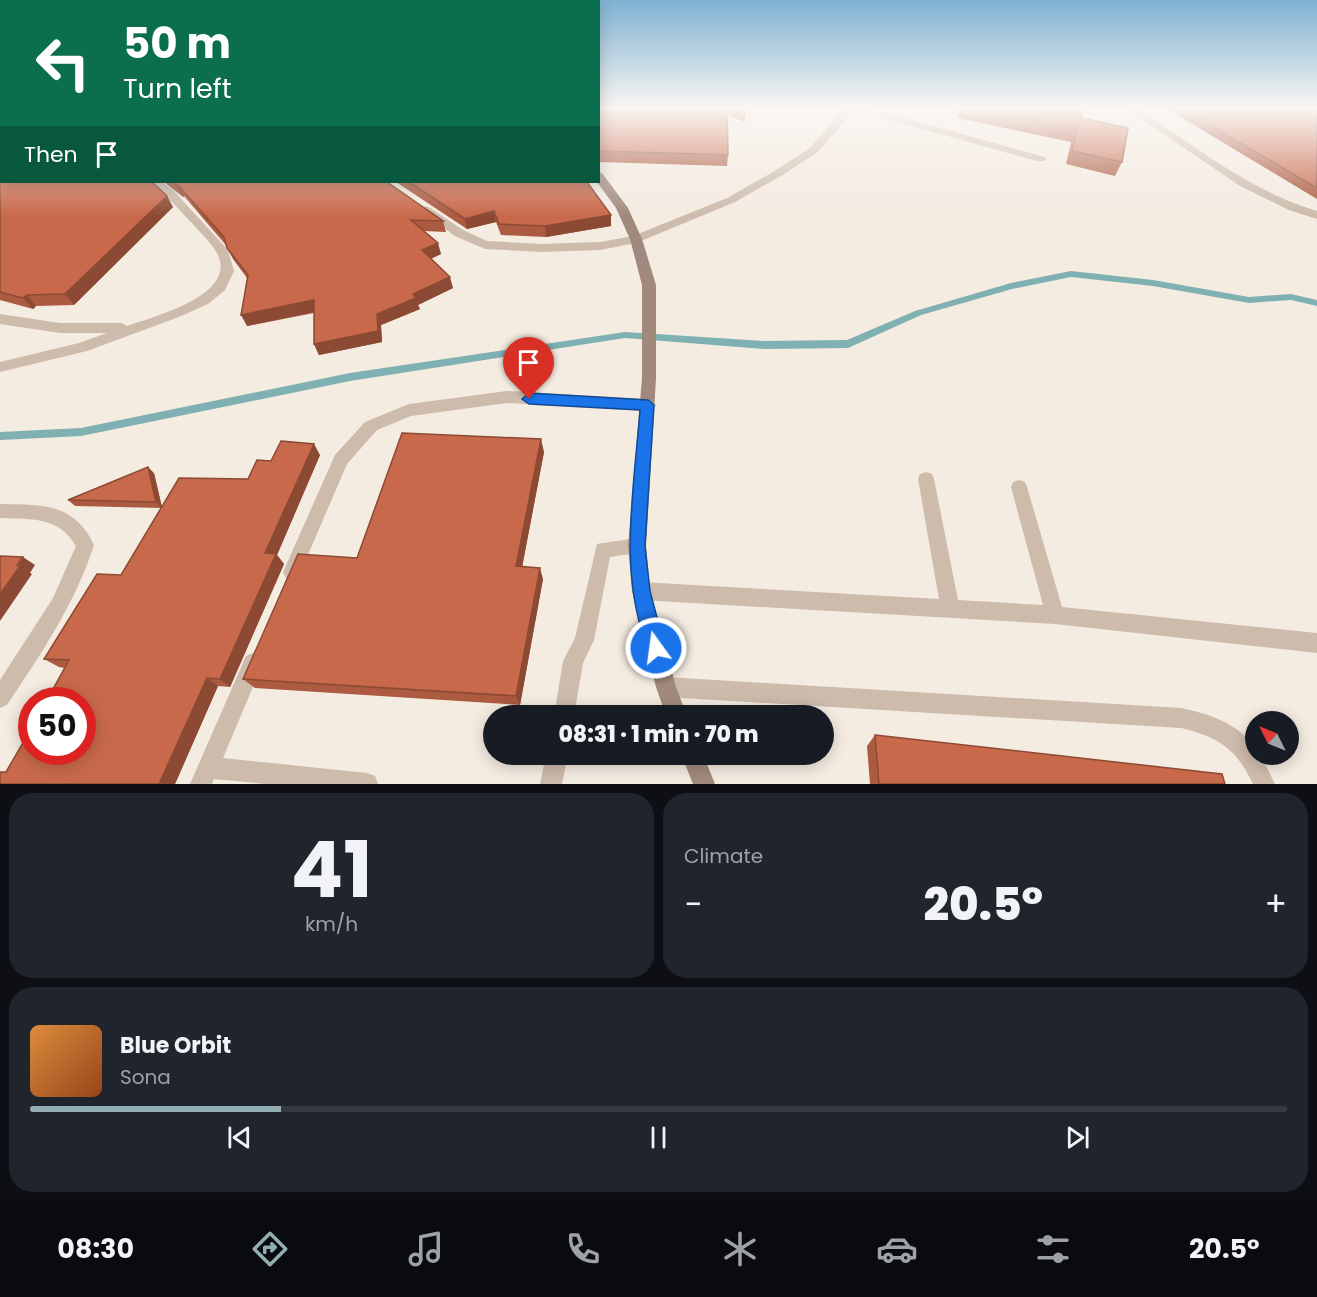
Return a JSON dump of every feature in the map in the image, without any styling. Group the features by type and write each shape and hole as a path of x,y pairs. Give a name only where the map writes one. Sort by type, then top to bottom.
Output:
{"main road":[{"path":"600,178 622,208 636,239 649,285 648,405 637,546 641,591 673,705"},
{"path":"696,765 704,784"}],"street":[{"path":"414,201 459,234 484,245 542,248 600,246 636,239 731,200 777,174 814,150 820,144"},
{"path":"985,144 1041,159"},
{"path":"1182,144 1286,206 1317,215"},
{"path":"0,367 82,347 174,314 203,301 220,287 228,270 224,253 169,192 156,183"},
{"path":"0,320 60,328 135,327"},
{"path":"284,591 341,460 371,426 409,410 507,397 648,405"},
{"path":"926,479 950,608"},
{"path":"1019,487 1055,615"},
{"path":"0,511 40,514 63,520 77,532 85,545 80,565 45,628 0,698"},
{"path":"566,705 573,661 585,640 603,550 637,546"},
{"path":"641,591 1055,615 1317,643"},
{"path":"260,646 205,775 368,784"},
{"path":"666,687 1181,718 1212,725 1229,735 1251,756 1264,784"},
{"path":"551,784 555,765"}],"building":[{"path":"600,144 728,144 728,155 600,151"},
{"path":"1074,144 1125,144 1122,162 1072,151"},
{"path":"1241,144 1317,144 1317,188"},
{"path":"0,183 153,183 167,196 65,294 27,295 23,298 0,292"},
{"path":"172,183 388,183 443,221 411,220 438,243 422,250 450,277 413,294 416,298 377,314 378,331 314,344 314,300 241,315 248,275 227,248 224,237"},
{"path":"411,183 588,183 611,215 545,226 499,224 494,211 465,219"},
{"path":"402,433 541,439 516,566 540,568 516,696 243,679 298,554 357,558"},
{"path":"281,441 314,444 265,553 276,554 220,679 207,678 159,784 0,784 0,772 6,772 18,751 18,765 96,765 96,687 54,687 69,660 44,659 97,574 121,575 179,478 248,479 257,460 271,461"},
{"path":"148,467 156,502 68,500"},
{"path":"0,556 23,557 17,565 20,566 0,594"},
{"path":"875,735 1222,774 1225,784 879,784"}],"waterway":[{"path":"0,436 81,432 350,377 625,335 764,345 848,344 918,313 1011,286 1071,274 1153,283 1249,300 1291,297 1317,303"}],"route":[{"path":"529,399 648,405 637,546 641,591 656,648"}]}
